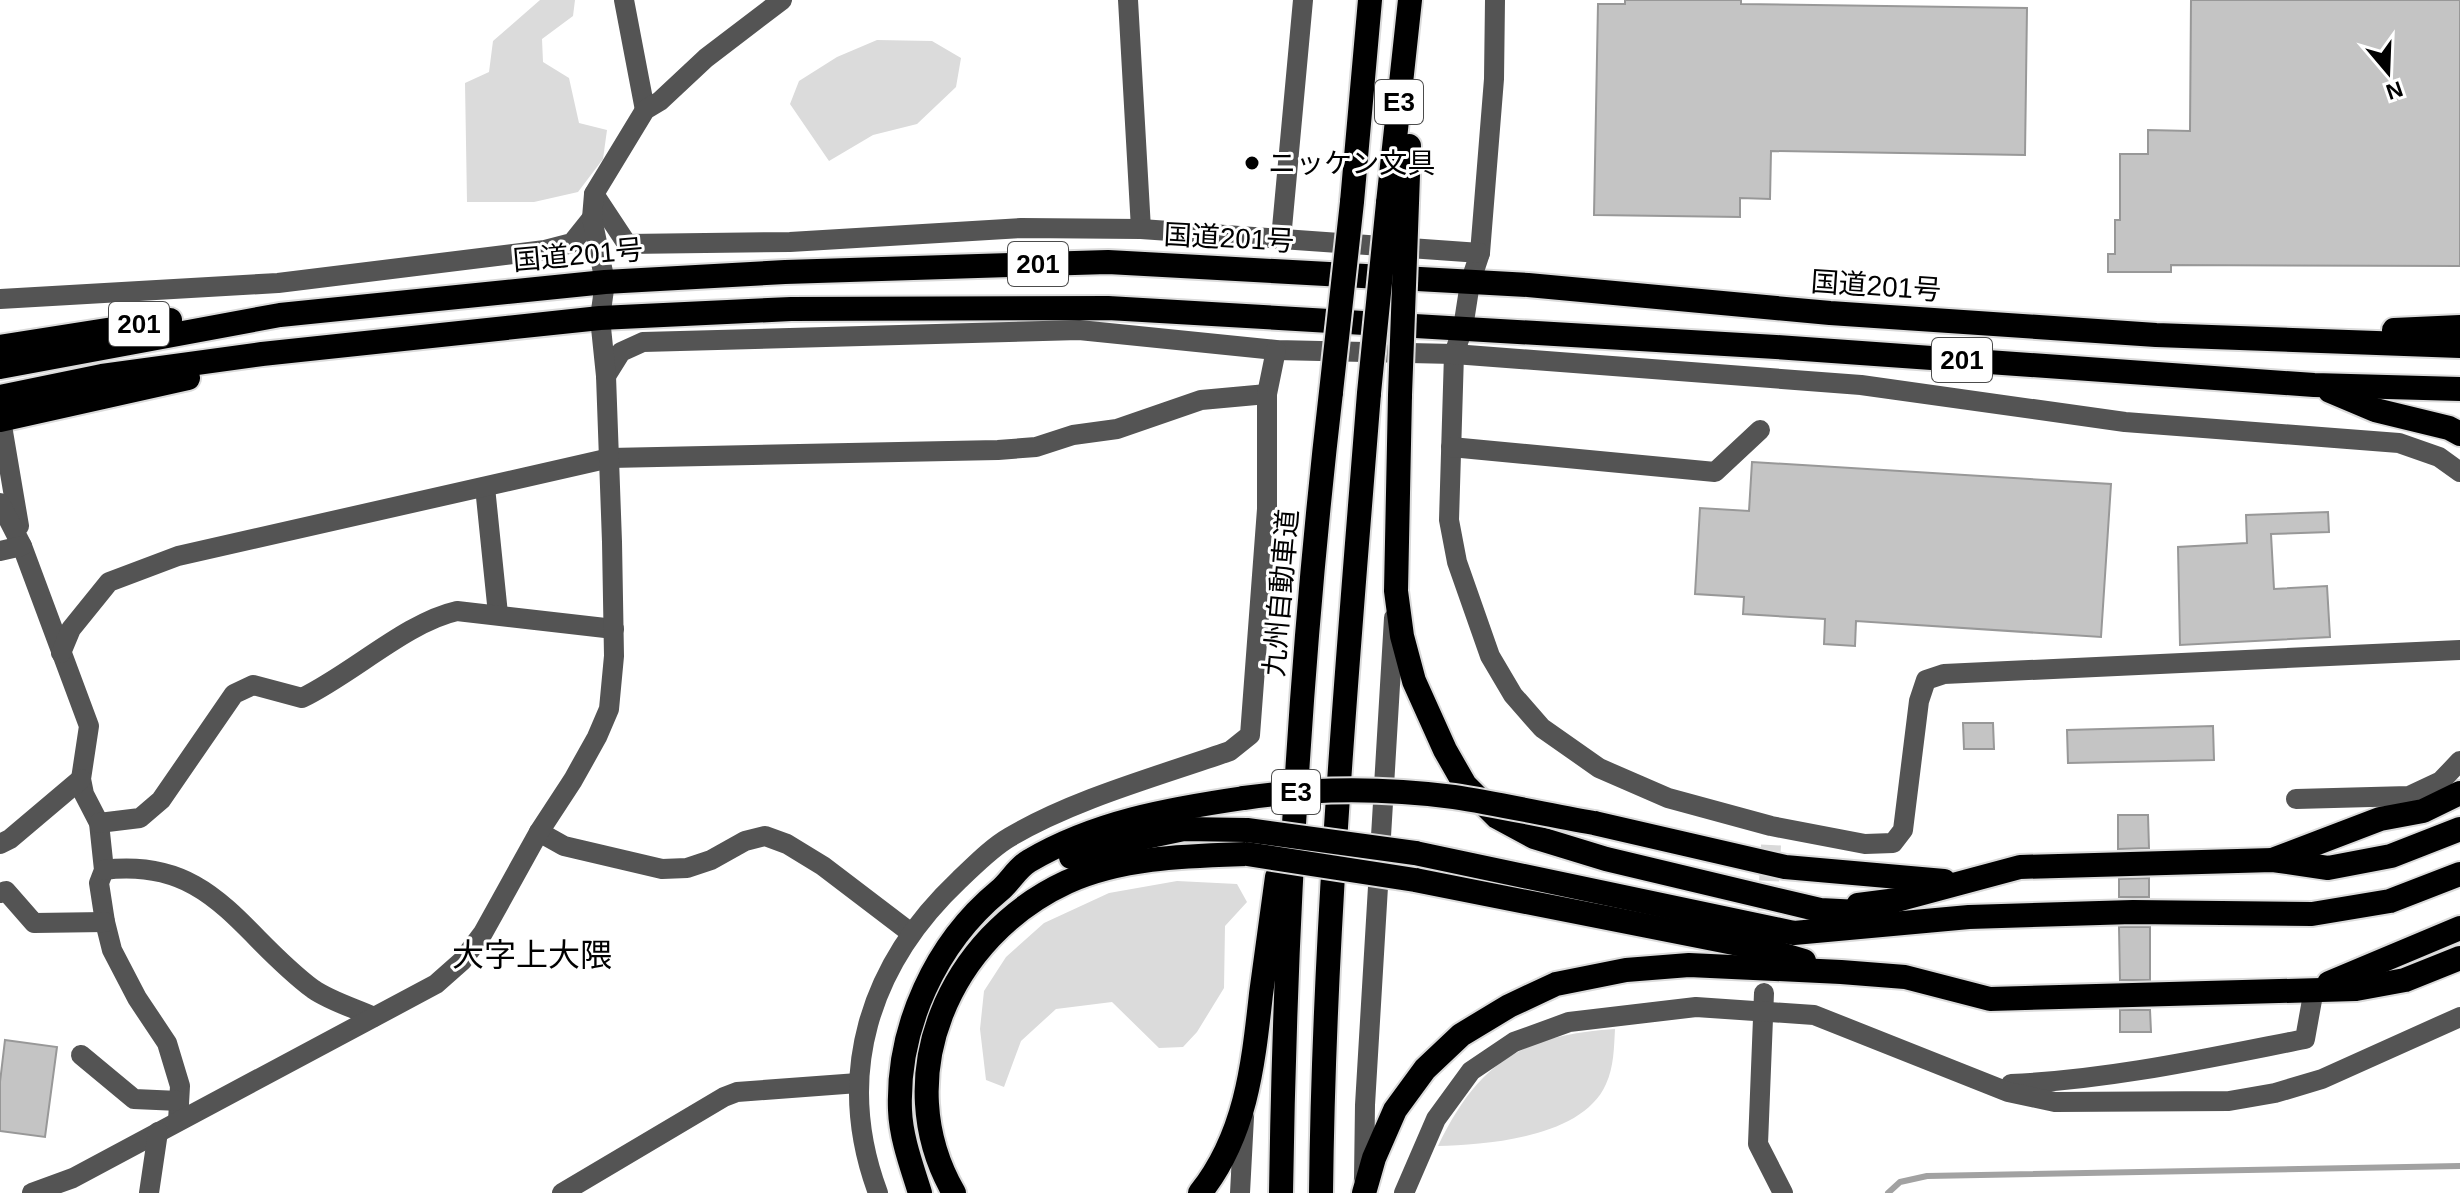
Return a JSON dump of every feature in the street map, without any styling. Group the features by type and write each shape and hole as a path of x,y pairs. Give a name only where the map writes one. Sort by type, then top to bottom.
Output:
{"highway":[{"name":"九州自動車道","path":"1281,1193 1289,920 1301,710 1317,514 1352,202 1370,0"},
{"name":"E3","path":"1321,1193 1322,1082 1339,770 1369,393 1398,203 1412,0"},
{"path":"1398,203 1400,395 1396,591 1402,636 1414,681 1438,736 1465,785 1497,817 1534,837 1606,859 1820,910 1969,917"},
{"name":"国道201号","path":"0,367 280,315 605,282 785,272 1108,262 1528,285 1830,313 2156,335 2460,346"},
{"name":"201","path":"0,412 183,380 262,354 600,318 791,309 1108,308 1463,328 2314,385 2460,389"},
{"name":"201","path":"0,347 135,324 219,314 280,315"},
{"path":"2272,340 2460,327"},
{"path":"2314,385 2375,410 2449,428 2460,434"},
{"path":"1200,1193 1228,1151 1244,1108 1301,710"},
{"path":"920,1193 900,1112 903,1053 930,978 955,934 1025,863 1117,822 1179,807 1293,791 1373,791 1452,797 1594,823 1785,867 1959,882"},
{"path":"2273,860 2380,819 2423,811 2460,793"},
{"path":"1003,887 1093,848 1184,829 1415,880 1764,949 1841,972"},
{"path":"1820,910 1897,900 2020,867 2273,860 2328,868 2391,856 2460,829"},
{"path":"954,1193 933,1148 927,1121 925,1086 930,1050 941,1014 974,956 1003,925 1032,902 1067,883 1106,868 1247,842 1415,853 1794,933 1969,917 2133,912 2312,914 2390,901 2460,874"},
{"path":"2378,964 2460,910"},
{"path":"2314,989 2460,928"},
{"path":"1364,1192 1374,1158 1395,1110 1425,1069 1461,1035 1509,1006 1556,984 1626,970 1689,965 1905,977 1990,999 2356,989 2405,980 2460,958"}],"street":[{"path":"624,0 645,110"},
{"path":"32,1193 73,1178 158,1132 179,1111 436,984 462,961 501,904 539,832 597,737 609,709 614,629 610,458 600,318 605,282 592,218 594,194 645,110 782,0"},
{"path":"1128,0 1141,229"},
{"path":"1281,239 1303,0"},
{"path":"1495,0 1494,79 1480,253 1454,354 1449,520 1457,562 1490,656 1513,695 1542,728 1599,768 1668,798 1771,836 1865,844 1893,843 1903,830 1919,701 1926,680 1944,674 2460,650"},
{"path":"594,194 627,244 790,242 1021,228 1141,229 1480,253"},
{"path":"0,299 278,283 545,250 572,243 592,218"},
{"path":"606,376 621,352 643,342 1079,330 1276,350 1454,354 1861,385 2125,422 2399,443 2439,457 2460,472"},
{"path":"878,1193 862,1141 858,1083 866,1027 884,978 911,933 940,898 1008,838 1065,810 1230,751 1250,735 1267,509 1267,394 1276,350"},
{"path":"61,653 71,629 109,582 178,556 610,458 1036,447 1073,435 1117,429 1201,400 1267,394"},
{"path":"0,412 22,546"},
{"path":"1451,447 1715,472 1760,430"},
{"path":"485,487 498,614"},
{"path":"0,503 22,546 89,726 81,779 84,794 99,823 104,870 99,883 105,922 112,950 137,998 167,1043 180,1086 179,1111"},
{"path":"0,551 22,546"},
{"path":"1364,1192 1365,1089 1396,591"},
{"path":"99,823 140,818 161,800 234,694 253,685 302,698 325,687 435,616 457,611 614,629"},
{"path":"2296,799 2409,796 2441,781 2460,761"},
{"path":"0,844 81,779"},
{"path":"539,832 564,846 662,869 687,868 711,860 745,841 765,836 787,844 823,866 911,933"},
{"path":"104,870 148,869 183,878 210,895 315,991 374,1017"},
{"path":"0,893 6,891 34,923 105,922"},
{"path":"1988,1085 2045,1083 2199,1060 2305,1039 2314,989"},
{"path":"1763,1001 1758,1144 1783,1193"},
{"path":"1404,1193 1436,1119 1471,1071 1514,1042 1569,1022 1763,1001 1814,1015 1988,1085 2055,1102 2229,1101 2275,1093 2322,1079 2415,1040 2460,1017"},
{"path":"81,1055 134,1099 179,1111"},
{"path":"562,1193 737,1092 858,1083"},
{"path":"1240,1193 1244,1108"},
{"path":"155,1189 158,1132"}],"shaded area":[{"path":"540,0 575,0 573,16 542,39 543,62 569,78 579,123 607,130 603,159 578,192 534,202 467,202 465,83 489,72 493,41"},
{"path":"877,40 932,41 961,58 956,87 917,124 873,135 829,161 790,104 799,81 837,57"},
{"path":"1177,881 1237,884 1247,902 1225,926 1224,988 1197,1032 1183,1047 1159,1048 1112,1002 1056,1009 1021,1041 1004,1087 986,1080 980,1029 984,991 1006,957 1044,923 1109,893"},
{"path":"1615,1029 1612,1064 1606,1084 1594,1102 1577,1116 1556,1127 1507,1140 1438,1146 1470,1093 1507,1058 1554,1038"}],"building":[{"path":"1625,0 2027,8 2025,155 1771,151 1770,199 1740,198 1740,217 1594,215 1598,4 1625,4"},
{"path":"2191,0 2460,0 2460,266 2171,265 2171,272 2108,272 2108,254 2115,254 2115,220 2120,220 2120,154 2148,154 2148,130 2190,131"},
{"path":"1752,462 2111,484 2101,637 1856,621 1855,646 1824,644 1825,619 1743,614 1744,597 1695,594 1700,508 1749,511"},
{"path":"2328,512 2329,532 2271,534 2274,589 2327,586 2330,637 2180,645 2178,547 2247,543 2246,515"},
{"path":"1963,723 1993,723 1994,749 1964,749"},
{"path":"2213,726 2214,760 2068,763 2067,730"},
{"path":"2118,815 2148,815 2149,848 2118,849"},
{"path":"2149,878 2149,897 2119,897 2119,879"},
{"path":"2119,927 2150,927 2150,980 2120,980"},
{"path":"2120,1010 2150,1010 2151,1032 2120,1032"},
{"path":"5,1040 57,1047 45,1137 0,1131 0,1082"}],"waterway":[{"path":"1888,1193 1900,1182 1927,1176 2460,1166"}],"tunnel":[{"path":"1766,941 1771,845"}],"place":[{"name":"ニッケン文具","path":"1252,163"}],"district":[{"name":"大字上大隈","path":"532,955"}]}
